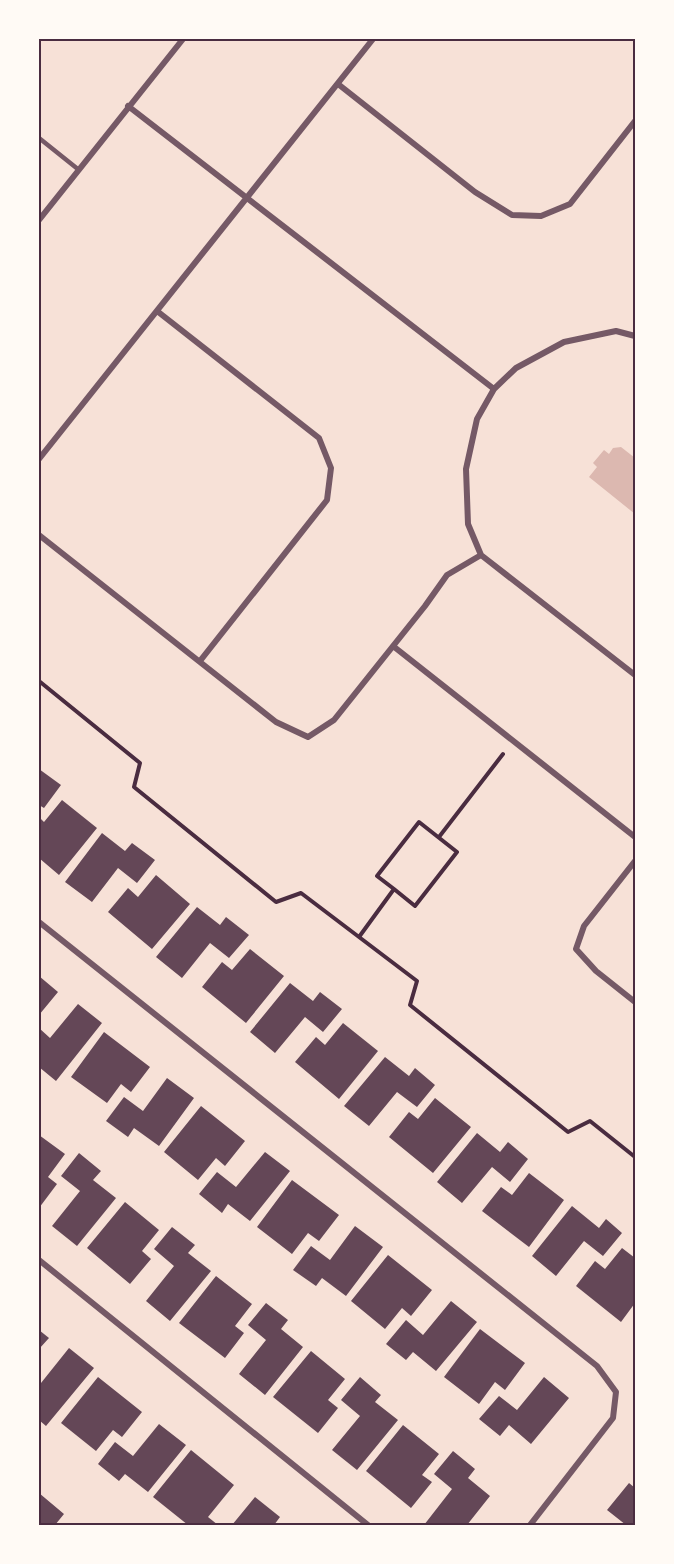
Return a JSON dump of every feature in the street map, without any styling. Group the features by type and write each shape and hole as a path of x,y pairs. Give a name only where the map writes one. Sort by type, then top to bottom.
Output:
{"street":[{"path":"39,220 183,39"},
{"path":"39,459 374,39"},
{"path":"338,84 475,192 512,215 541,216 570,204 635,121"},
{"path":"128,106 494,389"},
{"path":"157,311 319,438 331,468 327,500 200,661"},
{"path":"635,336 616,331 564,342 516,368 494,389 477,419 466,470 468,524 481,555 635,675"},
{"path":"39,535 276,722 308,737 334,720 447,575 481,555"},
{"path":"393,646 635,837"},
{"path":"635,861 584,926 576,949 596,971 635,1002"},
{"path":"39,922 597,1366 616,1392 613,1418 530,1525"},
{"path":"39,1260 368,1525"}],"lane":[{"path":"39,138 79,170"}],"path":[{"path":"39,681 140,763 134,787 276,902 301,893 417,981 410,1005 568,1132 590,1121 635,1156"},
{"path":"439,837 513,742"},
{"path":"419,822 457,852 415,906 394,889 377,876 419,822"},
{"path":"359,937 394,889"}],"shaded area":[{"path":"621,447 635,458 635,514 589,477 597,467 593,463 604,450 609,454 613,448"}],"building":[{"path":"39,769 61,785 44,808 39,805"},
{"path":"62,800 97,828 59,875 39,858 39,817 44,822"},
{"path":"102,833 125,851 132,843 155,860 137,883 118,868 92,902 65,882"},
{"path":"156,875 190,904 152,949 108,912 128,888 138,897"},
{"path":"197,907 220,925 226,917 249,935 229,958 210,943 182,978 156,957"},
{"path":"250,949 284,976 246,1023 202,987 222,962 232,970"},
{"path":"39,976 58,992 39,1015"},
{"path":"290,983 313,1001 320,992 342,1009 323,1032 305,1017 275,1053 250,1032"},
{"path":"78,1004 102,1023 56,1081 39,1067 39,1028 50,1038"},
{"path":"343,1023 378,1051 339,1099 295,1062 316,1037 325,1045"},
{"path":"104,1032 150,1067 131,1092 121,1084 107,1103 71,1077"},
{"path":"385,1057 409,1076 415,1068 435,1085 417,1107 397,1092 369,1126 344,1106"},
{"path":"167,1078 194,1098 159,1146 134,1128 128,1137 106,1121 124,1097 143,1111"},
{"path":"435,1098 471,1127 433,1173 389,1137 409,1112 418,1119"},
{"path":"201,1106 245,1141 225,1166 216,1158 198,1180 164,1152"},
{"path":"477,1133 500,1152 508,1142 528,1159 510,1182 492,1167 462,1203 437,1182"},
{"path":"39,1135 65,1154 48,1177 57,1184 39,1208"},
{"path":"265,1152 290,1171 250,1221 228,1204 222,1213 199,1194 217,1172 236,1187"},
{"path":"79,1153 101,1171 93,1180 116,1198 77,1246 52,1226 80,1191 61,1176"},
{"path":"529,1173 564,1200 529,1247 482,1211 501,1187 512,1195"},
{"path":"292,1180 339,1215 319,1241 308,1233 292,1254 257,1227"},
{"path":"125,1202 159,1230 142,1251 151,1259 130,1284 87,1248"},
{"path":"572,1206 599,1228 606,1219 622,1233 603,1256 584,1241 556,1276 532,1256"},
{"path":"355,1226 383,1247 346,1296 322,1278 316,1286 293,1270 311,1246 330,1260"},
{"path":"172,1227 195,1245 188,1253 211,1271 170,1321 146,1301 174,1266 154,1249"},
{"path":"622,1248 635,1258 635,1303 621,1322 576,1286 595,1261 605,1269"},
{"path":"388,1255 432,1290 411,1316 402,1308 385,1329 351,1301"},
{"path":"216,1276 252,1304 235,1326 244,1333 225,1358 179,1323"},
{"path":"451,1301 477,1322 436,1371 413,1352 406,1360 386,1344 406,1320 423,1335"},
{"path":"266,1303 288,1320 281,1329 303,1347 265,1395 239,1374 266,1340 248,1325"},
{"path":"480,1329 525,1363 505,1390 495,1382 479,1404 444,1377"},
{"path":"39,1330 49,1338 39,1349"},
{"path":"69,1348 94,1368 46,1426 39,1420 39,1382 41,1383"},
{"path":"311,1351 345,1379 328,1400 338,1408 318,1433 273,1397"},
{"path":"98,1377 142,1412 122,1437 113,1430 96,1451 61,1423"},
{"path":"360,1377 381,1395 375,1402 398,1420 357,1470 332,1450 360,1416 341,1400"},
{"path":"544,1377 569,1398 531,1444 509,1425 500,1436 479,1419 499,1396 517,1410"},
{"path":"159,1424 186,1445 148,1492 125,1474 119,1481 98,1464 115,1442 133,1456"},
{"path":"403,1425 439,1454 422,1475 432,1482 411,1508 366,1471"},
{"path":"191,1450 234,1485 208,1517 218,1525 188,1525 153,1497"},
{"path":"453,1451 475,1469 468,1478 490,1496 467,1525 424,1525 452,1489 434,1474"},
{"path":"629,1483 635,1488 635,1525 626,1525 607,1510"},
{"path":"39,1493 64,1514 55,1525 39,1525"},
{"path":"255,1497 280,1517 274,1525 232,1525"}]}
